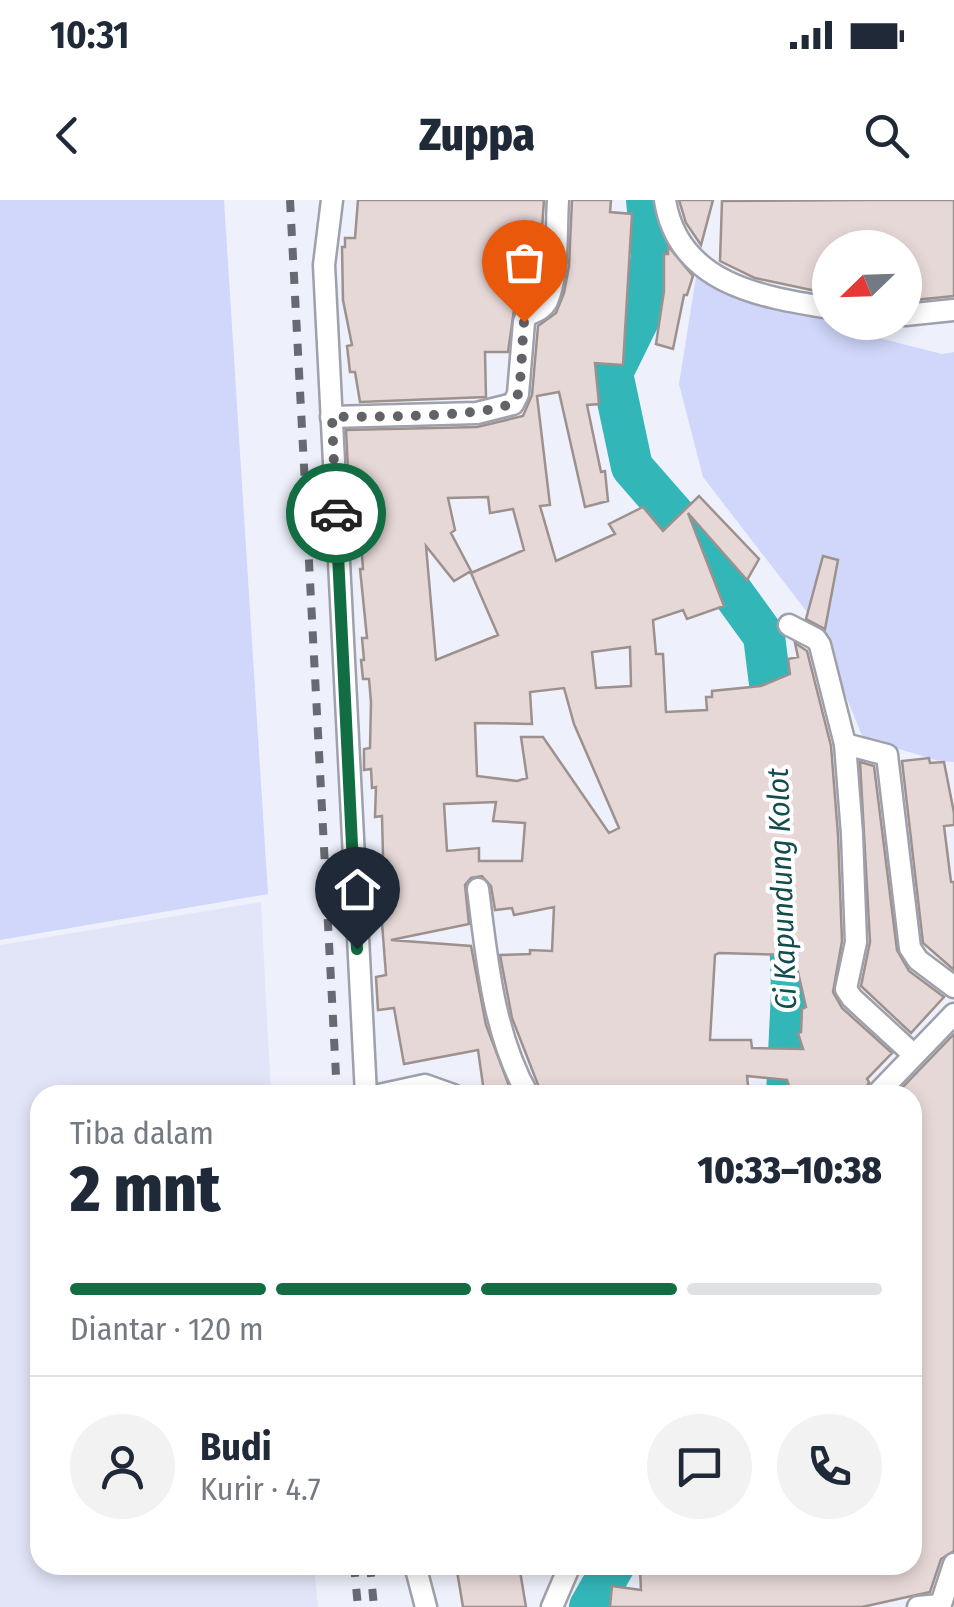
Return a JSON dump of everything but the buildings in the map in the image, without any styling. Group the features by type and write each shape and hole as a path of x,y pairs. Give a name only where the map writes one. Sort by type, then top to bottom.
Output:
{"street":[{"path":"332,200 324,255 365,1085"},
{"path":"332,417 477,413 513,404 518,394 524,322 547,300 557,242 558,200"},
{"path":"664,200 674,232 702,267 754,295 812,305"},
{"path":"922,313 954,310"},
{"path":"797,629 820,645 845,744 856,942 846,989 914,1055"},
{"path":"845,744 888,756 910,948 914,956 954,987"},
{"path":"478,889 489,976 516,1085"},
{"path":"886,1085 954,1014"},
{"path":"933,1606 954,1564"},
{"path":"418,1575 426,1607"},
{"path":"552,1607 566,1575"}],"shaded area":[{"path":"0,200 224,200 268,894 0,940"},
{"path":"696,277 739,280 812,315 812,340 887,340 942,354 954,352 954,762 863,738 817,625 703,477 679,384"},
{"path":"261,902 270,1085 30,1085 30,1575 315,1575 318,1607 0,1607 0,945"}],"waterway":[{"name":"Ci Kapundung Kolot","path":"647,200 652,256 644,308 612,373 632,467 688,531 764,636 777,740"},
{"name":"Ci Kapundung Kolot","path":"787,1085 792,992 789,896"},
{"name":"Ci Kapundung Kolot","path":"590,1607 608,1575"}],"railway":[{"path":"290,200 336,1085"},
{"path":"355,1575 358,1607"},
{"path":"371,1575 374,1607"}],"way so far":[{"path":"336,513 332,417 477,413 513,404 518,394 524,322"}],"route":[{"path":"336,513 357,949"}]}
